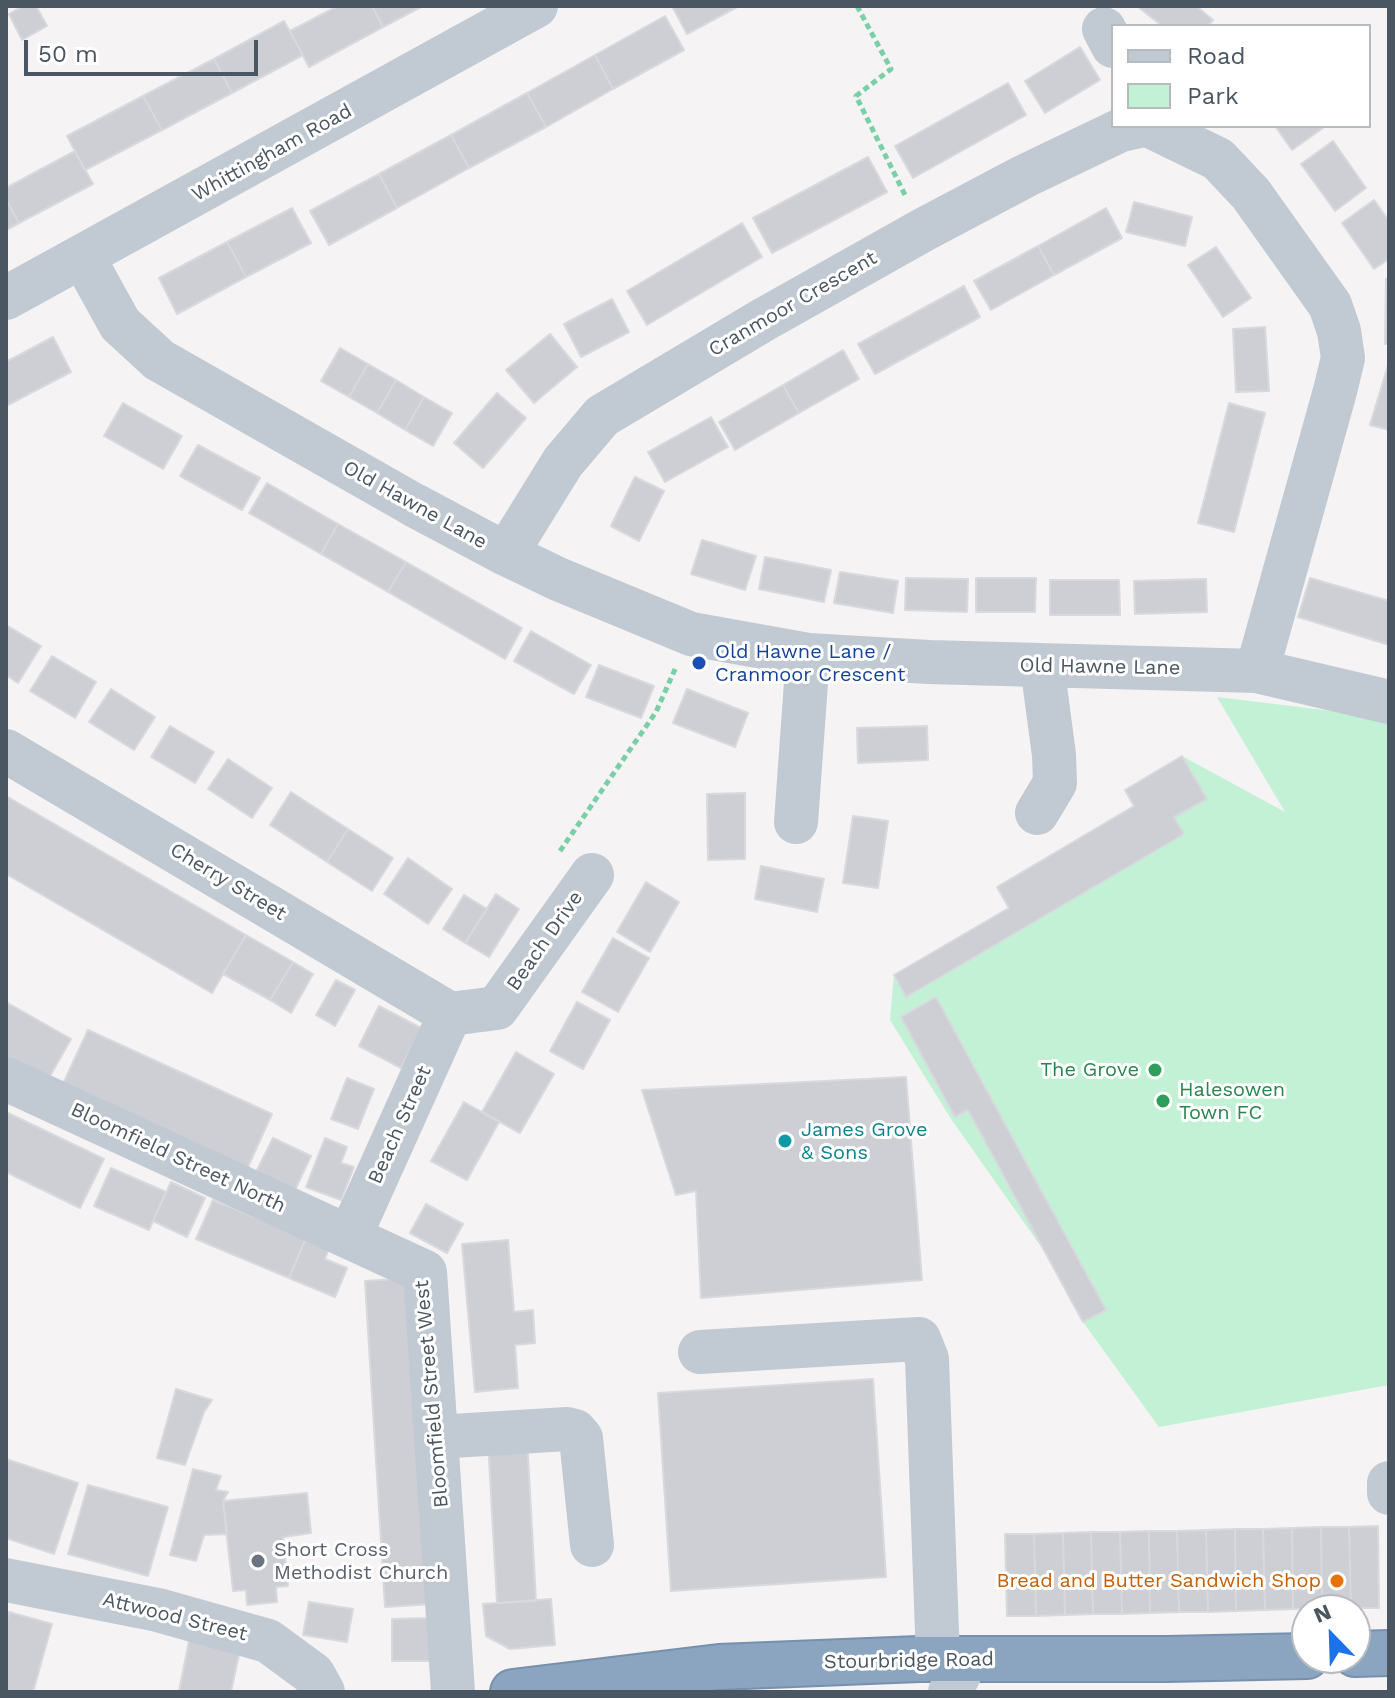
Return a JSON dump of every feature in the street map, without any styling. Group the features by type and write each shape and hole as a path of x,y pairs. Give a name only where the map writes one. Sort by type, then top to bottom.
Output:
{"highway":[{"name":"Stourbridge Road","path":"513,1692 1167,1659 1291,1656"}],"street":[{"name":"Whittingham Road","path":"6,298 536,6"},
{"name":"Cranmoor Crescent","path":"506,554 563,462 602,416 923,230 1039,170 1130,128"},
{"path":"1154,128 1218,159 1251,194 1330,305 1339,331 1343,358 1338,380 1257,671"},
{"name":"Old Hawne Lane","path":"83,257 120,324 159,360 506,554 691,634 808,655 929,662 1257,671 1389,702"},
{"path":"796,822 808,655"},
{"path":"1037,813 1055,783 1042,665"},
{"name":"Cherry Street","path":"6,751 450,1014"},
{"name":"Beach Drive","path":"450,1014 497,1008 573,869"},
{"name":"Beach Street","path":"350,1236 450,1014"},
{"name":"Bloomfield Street North","path":"6,1079 350,1236"},
{"name":"Bloomfield Street West","path":"350,1236 425,1272 453,1692"},
{"path":"700,1352 919,1339 927,1359 951,1670"},
{"path":"436,1437 575,1431 581,1438 592,1545"},
{"path":"1389,1483 1389,1493"},
{"name":"Attwood Street","path":"6,1580 158,1610 268,1641 313,1674 323,1692"}],"path":[{"path":"857,6 891,69 856,96 923,230"},
{"path":"573,869 569,835 656,712 691,634"}],"green space":[{"name":"The Grove","path":"1217,697 1365,715 1389,723 1389,1385 1159,1427 1083,1322 1059,1272 951,1119 890,1020 894,975 1009,908 997,887 1134,806 1125,790 1182,756 1285,812"}],"building":[{"path":"23,6 36,6 47,26 22,40 9,14"},
{"path":"338,6 372,6 383,27 309,67 290,31"},
{"path":"372,6 423,6 383,27"},
{"path":"672,6 739,6 687,34"},
{"path":"1137,6 1196,6 1213,20 1210,24 1160,24"},
{"path":"665,16 684,50 613,89 595,55"},
{"path":"284,21 303,55 232,93 214,59"},
{"path":"1080,47 1100,80 1045,113 1025,81"},
{"path":"595,55 613,89 546,127 527,93"},
{"path":"214,59 232,93 162,130 143,96"},
{"path":"1008,83 1026,115 913,178 895,146"},
{"path":"527,93 546,127 469,168 451,135"},
{"path":"143,96 162,130 85,170 67,136"},
{"path":"1276,128 1323,128 1292,150"},
{"path":"451,135 469,168 397,208 379,174"},
{"path":"1333,141 1366,188 1335,211 1301,164"},
{"path":"75,151 93,184 19,223 6,200 6,188"},
{"path":"868,157 887,192 772,253 753,218"},
{"path":"379,174 397,208 329,245 310,211"},
{"path":"6,200 19,223 6,230"},
{"path":"1374,200 1389,221 1389,259 1374,269 1342,223"},
{"path":"1134,202 1192,217 1185,246 1126,232"},
{"path":"292,208 311,243 246,277 227,242"},
{"path":"1106,208 1122,238 1054,275 1038,246"},
{"path":"742,223 762,257 647,325 627,291"},
{"path":"227,242 246,277 177,314 159,278"},
{"path":"1038,246 1054,275 991,310 974,281"},
{"path":"1216,247 1251,298 1223,317 1188,265"},
{"path":"1386,279 1389,279 1389,344 1385,344"},
{"path":"964,286 980,317 875,374 858,344"},
{"path":"612,299 629,332 581,357 564,324"},
{"path":"1265,327 1269,391 1236,392 1233,329"},
{"path":"550,334 577,367 534,403 506,370"},
{"path":"53,337 71,372 6,406 6,362"},
{"path":"340,348 368,364 349,397 321,381"},
{"path":"843,350 859,379 799,413 783,385"},
{"path":"1389,362 1389,430 1370,425"},
{"path":"368,364 396,380 377,413 349,397"},
{"path":"396,380 424,397 405,430 377,413"},
{"path":"783,385 799,413 735,450 719,422"},
{"path":"497,393 526,418 483,468 454,443"},
{"path":"424,397 452,413 433,446 405,430"},
{"path":"123,403 182,436 163,469 104,436"},
{"path":"1229,403 1265,413 1234,532 1198,523"},
{"path":"711,417 728,447 665,482 648,452"},
{"path":"198,445 260,478 242,510 180,476"},
{"path":"635,477 664,491 639,541 611,526"},
{"path":"267,483 338,524 321,554 249,513"},
{"path":"338,524 406,562 388,592 321,554"},
{"path":"702,540 756,556 745,590 691,574"},
{"path":"765,557 831,570 824,602 759,589"},
{"path":"406,562 522,628 505,659 388,592"},
{"path":"840,572 898,581 893,613 834,603"},
{"path":"906,578 968,579 967,612 905,610"},
{"path":"976,578 1036,578 1035,612 976,612"},
{"path":"1310,578 1389,601 1389,645 1298,617"},
{"path":"1206,579 1207,612 1135,614 1134,581"},
{"path":"1050,580 1119,580 1120,615 1050,615"},
{"path":"6,625 41,646 18,683 6,675"},
{"path":"531,631 591,665 574,694 514,661"},
{"path":"52,656 96,682 75,718 30,691"},
{"path":"599,665 654,686 641,718 586,697"},
{"path":"111,689 155,717 134,750 89,722"},
{"path":"687,689 748,713 735,747 673,723"},
{"path":"170,726 214,752 195,783 151,757"},
{"path":"927,726 928,760 858,763 857,728"},
{"path":"1182,756 1207,799 1174,817 1184,834 906,997 894,975 1009,908 997,887 1134,806 1125,790"},
{"path":"228,759 272,788 252,818 208,789"},
{"path":"291,792 348,829 327,862 270,825"},
{"path":"745,793 745,859 708,860 707,794"},
{"path":"6,796 246,935 212,993 6,874"},
{"path":"853,816 888,821 878,888 843,883"},
{"path":"348,829 393,858 372,891 327,862"},
{"path":"408,858 452,889 428,924 384,894"},
{"path":"761,866 824,879 817,912 755,899"},
{"path":"646,882 679,902 650,952 617,932"},
{"path":"496,894 519,909 489,957 465,943"},
{"path":"464,895 487,909 465,943 443,929"},
{"path":"246,935 293,962 270,1000 223,974"},
{"path":"613,938 649,958 618,1012 582,992"},
{"path":"293,962 313,974 291,1013 270,1000"},
{"path":"336,980 355,990 335,1026 316,1015"},
{"path":"936,997 1106,1310 1083,1322 968,1110 955,1117 901,1017"},
{"path":"6,1002 71,1039 45,1085 6,1063"},
{"path":"577,1002 610,1020 583,1069 550,1051"},
{"path":"379,1006 421,1028 401,1068 359,1046"},
{"path":"88,1030 272,1114 247,1169 62,1086"},
{"path":"516,1052 554,1074 520,1133 482,1112"},
{"name":"James Grove & Sons","path":"906,1077 922,1280 701,1298 696,1191 676,1195 642,1090"},
{"path":"347,1078 374,1089 358,1129 331,1119"},
{"path":"464,1102 499,1122 467,1180 431,1161"},
{"path":"6,1112 104,1159 80,1208 6,1172"},
{"path":"273,1138 311,1156 295,1190 256,1172"},
{"path":"325,1138 347,1147 341,1163 354,1167 341,1200 306,1187"},
{"path":"111,1168 166,1192 149,1230 94,1206"},
{"path":"171,1182 205,1198 187,1237 153,1221"},
{"path":"213,1200 306,1238 289,1278 196,1239"},
{"path":"426,1204 463,1224 447,1253 410,1233"},
{"path":"306,1238 329,1248 325,1259 347,1268 335,1297 289,1278"},
{"path":"508,1240 514,1312 533,1310 535,1343 515,1345 518,1388 475,1392 462,1244"},
{"path":"412,1278 433,1604 385,1607 365,1281"},
{"path":"873,1379 886,1577 671,1591 658,1393"},
{"path":"176,1389 212,1400 204,1412 185,1465 157,1458"},
{"path":"527,1438 536,1601 497,1603 488,1440"},
{"path":"6,1459 78,1483 54,1554 6,1538"},
{"path":"193,1469 221,1476 216,1490 228,1492 223,1501 227,1534 204,1535 196,1561 170,1555"},
{"path":"88,1485 168,1507 148,1576 68,1554"},
{"name":"Short Cross Methodist Church","path":"307,1493 311,1533 283,1537 288,1586 276,1587 277,1602 247,1605 246,1590 233,1591 223,1501"},
{"path":"1378,1526 1379,1608 1371,1608 1371,1594 1351,1594 1349,1527"},
{"path":"1321,1527 1322,1594 1293,1594 1292,1528"},
{"path":"1321,1527 1349,1527 1351,1594 1322,1594"},
{"path":"1292,1528 1291,1609 1265,1610 1263,1529"},
{"path":"1235,1529 1236,1611 1208,1612 1206,1530"},
{"path":"1235,1529 1263,1529 1265,1610 1236,1611"},
{"path":"1206,1530 1208,1612 1179,1612 1177,1531"},
{"path":"1149,1531 1150,1613 1122,1614 1120,1532"},
{"path":"1149,1531 1177,1531 1179,1612 1150,1613"},
{"path":"1091,1532 1093,1614 1065,1615 1063,1533"},
{"path":"1091,1532 1120,1532 1122,1614 1093,1614"},
{"path":"1063,1533 1065,1615 1036,1616 1034,1534"},
{"path":"1005,1534 1034,1534 1036,1616 1007,1616"},
{"path":"551,1599 555,1645 510,1649 486,1636 483,1604"},
{"path":"309,1602 353,1609 347,1642 303,1635"},
{"path":"9,1612 52,1624 33,1692 6,1692 6,1623"},
{"path":"430,1618 431,1661 392,1661 392,1619"},
{"path":"190,1636 241,1645 231,1692 179,1691"}],"place":[{"name":"Old Hawne Lane / Cranmoor Crescent","path":"699,663"},
{"name":"The Grove","path":"1155,1070"},
{"name":"Halesowen Town FC","path":"1163,1101"},
{"name":"James Grove & Sons","path":"785,1141"},
{"name":"Short Cross Methodist Church","path":"258,1561"},
{"name":"Bread and Butter Sandwich Shop","path":"1337,1581"}]}
